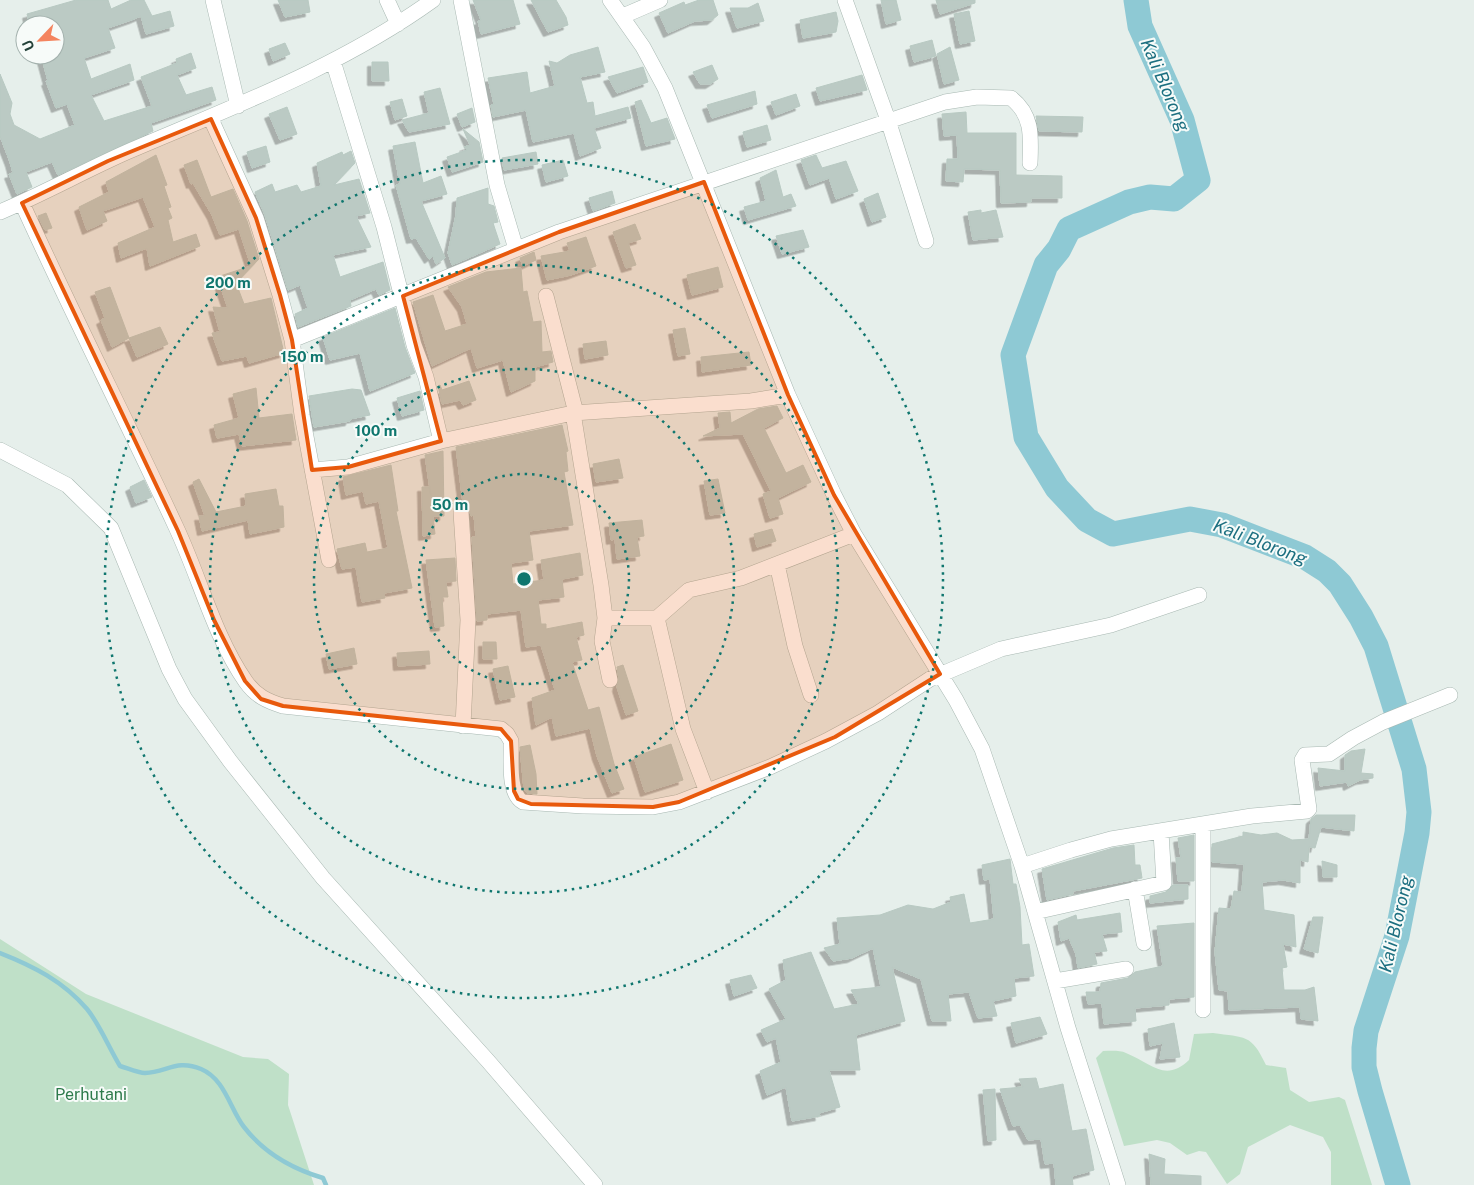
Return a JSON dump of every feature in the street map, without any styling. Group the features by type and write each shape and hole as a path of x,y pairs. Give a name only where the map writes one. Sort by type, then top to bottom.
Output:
{"street":[{"path":"213,0 238,106"},
{"path":"386,0 398,24"},
{"path":"0,212 108,161 211,119 333,60 398,24 433,0"},
{"path":"461,0 497,185 516,249"},
{"path":"610,0 643,47 665,88 704,182 733,262 788,395 854,534 940,674 982,749 1022,866 1055,981 1118,1185"},
{"path":"623,16 660,0"},
{"path":"845,0 888,120 926,241"},
{"path":"333,60 403,296 412,337 426,377 441,441"},
{"path":"292,340 516,249 704,182 945,102 977,97 1011,98 1024,111 1030,127 1030,163"},
{"path":"211,119 256,218 292,340 312,470 329,560"},
{"path":"22,203 174,522 214,620 236,665 253,691 261,699 283,706 501,729 508,734 511,741 514,791 518,799 523,802 583,806 653,807 679,802 707,792 835,737 878,713 940,674 1001,649 1111,625 1199,595"},
{"path":"546,296 574,413 605,618 602,641 610,680"},
{"path":"312,470 348,467 441,441 574,413 751,401 788,395"},
{"path":"0,450 67,485 111,528 173,677 185,699 230,762 323,878 488,1061 595,1185"},
{"path":"461,512 468,620 463,726"},
{"path":"605,618 657,618 689,590 741,578 854,534"},
{"path":"777,564 795,646 811,695"},
{"path":"657,618 683,729 707,792"},
{"path":"1022,866 1092,843 1203,826 1252,816 1307,812 1309,809 1309,797 1303,758 1308,754 1329,754 1353,738 1384,722 1450,695"},
{"path":"1203,826 1203,1010"},
{"path":"1035,912 1164,883 1162,832"},
{"path":"1136,889 1144,943"},
{"path":"1055,981 1126,969"}],"highlighted area":[{"path":"211,119 256,218 280,295 292,340 312,470 348,467 441,441 403,296 559,232 704,182 788,395 834,495 940,674 835,737 679,802 653,807 531,804 518,799 514,791 511,741 501,729 283,706 261,699 245,681 214,620 178,531 22,203 108,161"}],"green space":[{"name":"Perhutani","path":"0,939 86,994 243,1057 268,1059 289,1074 288,1105 314,1185 0,1185"},
{"path":"1213,1033 1240,1037 1251,1042 1266,1065 1286,1068 1290,1090 1309,1102 1339,1097 1345,1100 1372,1185 1331,1185 1331,1152 1323,1137 1290,1125 1248,1147 1240,1174 1227,1184 1206,1152 1199,1151 1187,1155 1170,1143 1157,1140 1124,1146 1096,1058 1103,1051 1121,1051 1158,1069 1165,1071 1173,1070 1189,1060 1194,1034"}],"building":[{"path":"76,0 108,0 111,9 131,0 144,0 152,16 170,11 174,26 146,34 141,16 108,28 115,48 84,58 91,79 130,64 134,80 91,95 104,121 152,106 141,77 177,63 176,59 191,53 196,68 177,75 186,95 212,87 216,100 151,123 153,131 58,175 52,162 26,172 32,187 17,194 9,174 13,173 10,162 0,136 0,74 12,103 10,114 14,125 40,139 75,125 67,104 56,108 46,81 48,81 44,65 65,65 65,15 27,14"},
{"path":"278,0 308,0 310,12 285,17"},
{"path":"473,0 513,0 520,24 481,34 478,21 481,20"},
{"path":"531,0 556,0 566,17 568,25 548,32"},
{"path":"699,0 713,0 718,15 712,20 695,21 668,33 659,13 684,2 685,5"},
{"path":"881,0 896,0 901,20 886,24"},
{"path":"936,0 975,0 975,3 940,14"},
{"path":"758,3 764,21 737,28 730,8 748,8"},
{"path":"969,11 975,41 960,44 954,14"},
{"path":"836,12 838,21 836,32 803,38 800,20"},
{"path":"932,40 936,56 914,62 910,46"},
{"path":"285,43 290,54 273,61 269,49"},
{"path":"598,47 605,72 580,77 587,103 593,102 595,116 628,107 631,118 594,128 601,148 580,156 574,133 533,142 526,110 493,117 491,105 494,104 488,78 527,72 530,93 555,86 549,61 557,63 570,55"},
{"path":"950,47 959,80 944,84 937,54"},
{"path":"372,62 388,62 389,81 372,81"},
{"path":"712,65 718,79 710,84 700,84 693,72"},
{"path":"643,67 648,82 617,93 608,77"},
{"path":"862,75 867,90 820,101 816,88"},
{"path":"440,88 450,124 409,132 402,120 429,113 424,92"},
{"path":"755,91 757,104 712,118 707,105"},
{"path":"796,94 800,106 776,115 771,102"},
{"path":"402,99 407,116 395,120 390,102"},
{"path":"641,100 651,123 667,118 675,139 646,146 635,102"},
{"path":"287,107 297,134 280,140 269,114"},
{"path":"472,108 475,122 462,127 457,114"},
{"path":"966,112 967,133 1016,133 1016,175 1062,176 1062,198 1031,198 1031,202 1001,203 1000,170 964,169 963,182 946,181 947,159 958,159 957,135 944,136 942,114"},
{"path":"1036,116 1083,117 1082,132 1039,131"},
{"path":"767,125 771,140 747,147 743,132"},
{"path":"463,129 479,142 483,162 452,172 447,157 467,150 464,147 470,145"},
{"path":"415,142 423,183 441,176 447,194 421,201 445,258 436,264 433,256 429,259 416,238 411,239 396,185 400,184 393,146"},
{"path":"266,146 270,162 252,168 247,152"},
{"path":"351,151 355,163 334,185 359,179 370,213 356,216 371,247 333,255 340,277 383,262 390,290 379,295 376,289 350,300 351,306 298,327 295,314 308,308 300,285 288,290 265,215 255,192 272,184 275,192 297,185 301,192 321,186 317,163 342,152 343,155"},
{"path":"536,152 538,164 504,170 502,158"},
{"path":"156,155 167,185 164,186 171,207 168,208 172,218 168,220 173,242 196,234 200,246 150,266 147,248 121,258 118,243 155,227 143,197 103,211 107,221 87,230 79,207 109,192 106,182"},
{"path":"816,155 822,168 846,161 858,191 836,199 829,178 810,185 801,160"},
{"path":"197,160 211,197 233,189 247,221 259,259 236,283 244,304 271,298 284,353 249,363 247,356 222,361 212,333 220,332 213,307 228,308 217,277 251,266 239,229 220,235 212,215 193,183 191,184 184,165"},
{"path":"563,160 568,176 546,182 542,165"},
{"path":"776,170 783,197 791,194 796,206 748,220 744,207 766,201 760,178"},
{"path":"488,188 488,204 494,206 498,222 493,223 500,244 452,265 448,253 456,215 457,198"},
{"path":"612,191 615,203 593,211 589,198"},
{"path":"878,193 886,217 872,222 864,199"},
{"path":"981,210 981,213 996,210 1003,237 973,240 968,212"},
{"path":"46,213 52,228 45,230 38,216"},
{"path":"635,224 641,239 628,243 636,265 626,268 613,232"},
{"path":"803,230 809,247 782,254 776,236"},
{"path":"586,237 596,266 571,275 547,280 541,256 570,251 567,243"},
{"path":"534,252 536,260 523,266 520,258"},
{"path":"718,267 723,287 692,295 687,275"},
{"path":"521,268 523,292 527,291 533,322 541,321 542,352 551,351 553,362 535,367 535,381 511,392 503,360 477,368 471,348 432,366 413,302 433,295 445,331 467,324 462,307 448,287 486,272"},
{"path":"110,287 129,338 112,347 101,320 105,318 95,292"},
{"path":"395,308 405,347 415,373 370,391 360,353 330,360 323,337"},
{"path":"160,327 168,344 137,357 129,338"},
{"path":"685,328 690,354 678,356 673,330"},
{"path":"606,341 608,355 585,359 583,344"},
{"path":"749,352 751,365 702,372 701,357"},
{"path":"469,381 476,400 463,405 460,400 442,404 438,386 440,385 442,390"},
{"path":"256,388 259,418 292,414 296,440 242,446 239,434 217,438 214,425 239,418 233,394"},
{"path":"352,389 361,390 370,415 350,419 350,421 314,427 309,396"},
{"path":"420,391 424,410 402,416 397,398"},
{"path":"777,406 783,418 764,428 786,473 803,465 811,482 778,498 783,514 770,518 763,494 771,491 743,434 703,436 720,428 718,413 730,412 731,423 758,409"},
{"path":"562,425 568,451 566,452 568,471 564,472 573,525 529,531 533,560 511,563 513,584 544,580 541,560 580,553 583,575 562,579 564,597 538,600 541,624 546,624 546,629 582,622 584,635 576,637 582,660 572,662 588,710 599,707 614,764 624,789 612,793 597,756 590,728 556,736 552,717 536,725 532,698 555,690 541,645 526,647 521,610 487,614 487,620 477,621 472,537 476,537 474,515 471,516 469,507 463,503 456,447"},
{"path":"443,451 444,516 433,516 435,534 423,536 422,487 429,487 431,496 425,455"},
{"path":"619,459 623,478 596,482 593,464"},
{"path":"391,465 398,511 396,511 412,588 384,593 385,598 362,602 356,567 342,569 337,549 365,543 367,552 388,548 379,501 366,504 363,491 346,495 343,477"},
{"path":"199,479 216,512 246,506 245,494 276,489 279,506 283,506 284,527 250,534 248,520 202,531 199,516 205,516 193,482"},
{"path":"718,479 725,513 710,515 704,481"},
{"path":"144,480 152,497 136,503 130,487"},
{"path":"642,520 644,536 637,537 640,556 617,559 615,539 611,540 609,523"},
{"path":"772,529 776,541 757,547 754,534"},
{"path":"455,558 456,581 446,582 448,597 442,597 444,626 435,627 426,560"},
{"path":"483,642 496,642 497,659 483,659"},
{"path":"354,648 357,664 329,669 326,654"},
{"path":"429,651 430,664 398,666 397,653"},
{"path":"623,665 638,711 626,715 617,687 619,679 617,667"},
{"path":"508,666 515,697 500,700 493,669"},
{"path":"671,744 683,780 645,792 634,757"},
{"path":"530,745 536,774 537,794 527,793 524,789 520,747"},
{"path":"1365,749 1361,773 1373,774 1373,778 1360,780 1348,786 1347,782 1320,786 1318,768 1345,771 1345,755 1351,751"},
{"path":"1316,815 1355,815 1354,831 1321,827 1315,848 1309,847 1308,862 1300,860 1300,883 1283,880 1262,882 1264,910 1294,915 1296,947 1283,944 1287,967 1282,968 1284,990 1305,990 1314,987 1318,1021 1301,1019 1300,1007 1229,1010 1228,991 1219,990 1215,952 1219,908 1231,909 1234,891 1242,892 1244,864 1212,862 1212,844 1243,836 1243,832 1261,835 1277,833 1292,840 1309,839 1311,819"},
{"path":"1194,835 1194,881 1178,881 1176,858 1181,858 1178,838"},
{"path":"1134,845 1135,865 1140,865 1142,878 1073,891 1073,894 1047,900 1042,869 1113,848"},
{"path":"1010,859 1013,884 1016,884 1020,907 1022,945 1029,944 1034,976 1014,978 1016,996 993,1001 997,1016 978,1018 969,992 948,994 951,1021 932,1021 921,979 892,967 905,1021 856,1035 860,1070 829,1070 840,1107 819,1113 820,1116 792,1121 786,1087 767,1095 760,1071 781,1062 776,1038 767,1042 761,1030 786,1019 769,989 786,980 783,960 811,952 834,1009 859,1004 851,990 881,987 873,948 852,958 833,961 824,948 840,944 837,918 880,915 908,905 933,909 951,902 950,897 964,894 970,923 994,919 990,879 984,880 982,865"},
{"path":"1322,861 1337,865 1337,877 1323,877"},
{"path":"1173,885 1188,885 1188,899 1150,903 1150,896 1166,892"},
{"path":"1120,913 1122,932 1102,934 1107,951 1094,952 1097,964 1078,968 1076,954 1069,938 1061,941 1058,922 1076,915 1077,920"},
{"path":"1313,917 1323,917 1318,953 1304,949"},
{"path":"1194,923 1194,997 1169,999 1169,1005 1135,1008 1136,1021 1104,1024 1102,1003 1088,1004 1086,992 1100,992 1101,983 1128,978 1135,972 1163,966 1157,926"},
{"path":"751,975 757,988 734,996 730,980"},
{"path":"1040,1017 1047,1034 1016,1043 1011,1023"},
{"path":"1174,1023 1180,1057 1160,1059 1163,1043 1150,1046 1148,1029"},
{"path":"1036,1078 1039,1089 1063,1084 1072,1131 1086,1129 1094,1170 1072,1176 1073,1185 1056,1185 1054,1163 1045,1164 1041,1139 1028,1140 1020,1125 1013,1126 1000,1089 1023,1087 1019,1079"},
{"path":"995,1089 996,1140 988,1141 983,1090"},
{"path":"1149,1154 1165,1159 1164,1174 1201,1176 1201,1185 1151,1185"}],"waterway":[{"name":"Kali Blorong","path":"1136,0 1140,26 1182,120 1198,180 1174,199 1150,197 1129,202 1069,229 1059,249 1046,265 1013,355 1026,437 1057,488 1087,520 1113,534 1190,519 1222,525 1305,557 1327,571 1340,584 1361,617 1376,646 1414,769 1419,812 1417,833 1397,936 1366,1031 1364,1048 1364,1067 1398,1185"},
{"path":"0,953 47,975 78,999 96,1022 120,1066 145,1073 185,1065 193,1066 209,1074 221,1087 244,1127 261,1145 290,1165 323,1178 326,1185"}]}
